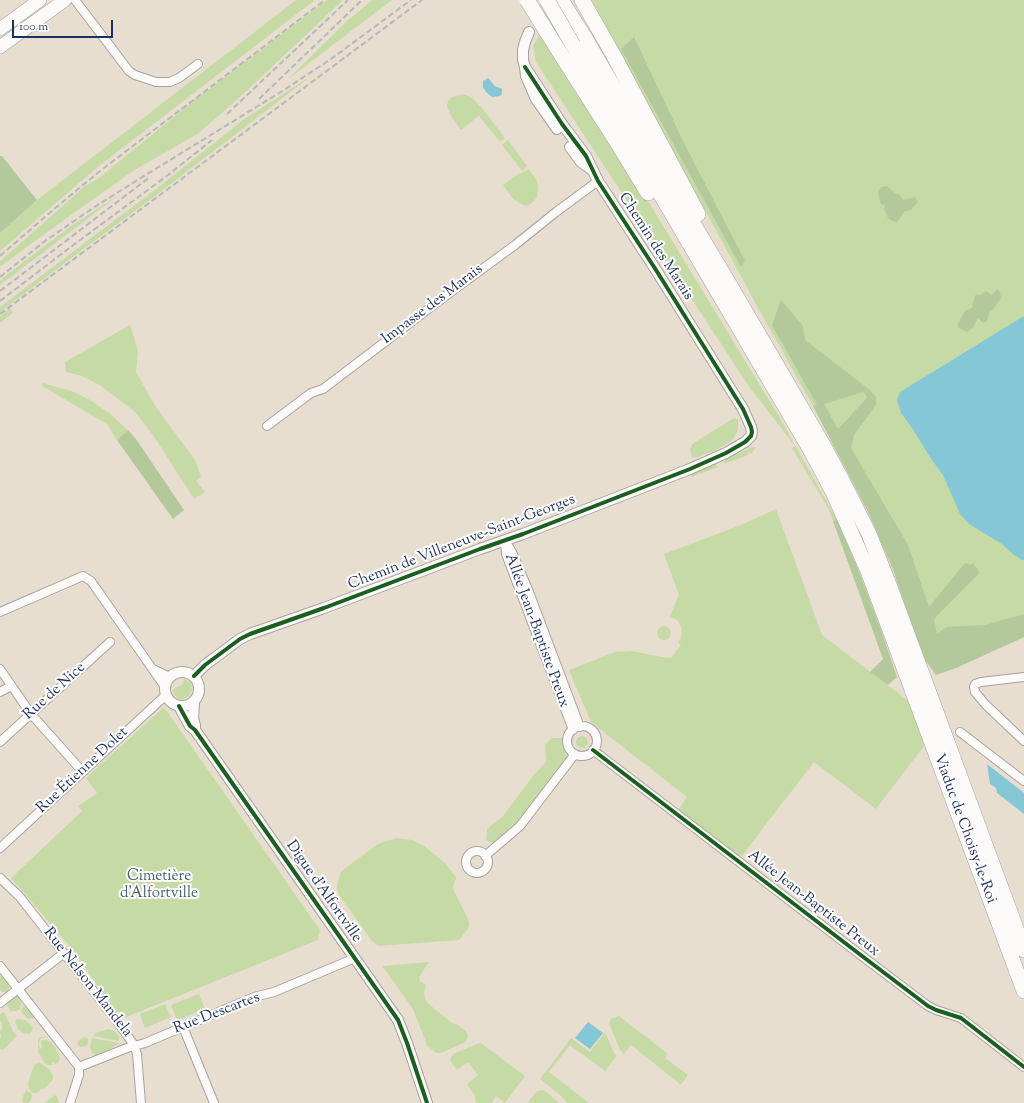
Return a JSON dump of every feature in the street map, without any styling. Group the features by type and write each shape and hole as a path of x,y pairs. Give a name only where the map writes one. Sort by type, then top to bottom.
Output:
{"highway":[{"path":"0,29 40,0"},
{"path":"0,47 65,0"},
{"path":"527,0 703,281 725,291"},
{"path":"547,0 579,42 725,291"},
{"path":"561,0 579,42"},
{"path":"582,0 600,30 729,271 725,291"},
{"name":"Viaduc de Choisy-le-Roi","path":"725,291 833,492 868,571 1024,991"},
{"name":"Viaduc de Choisy-le-Roi","path":"725,291 822,444 843,482 868,534 891,590 1024,950"}],"street":[{"path":"75,0 129,70 135,75 156,82 170,82 179,78 198,64"},
{"name":"Chemin des Marais","path":"529,32 523,50 525,68 562,124 586,156 598,181 743,409 752,432 751,436 745,442"},
{"name":"Impasse des Marais","path":"267,426 311,393 323,389 598,181"},
{"name":"Chemin de Villeneuve-Saint-Georges","path":"194,676 205,665 250,634 505,541 690,469 745,442"},
{"name":"Allée Jean-Baptiste Preux","path":"505,541 512,552 529,592 576,728"},
{"path":"0,612 84,576 91,581 154,669 166,691 169,700 173,704 187,706 194,702 200,689 194,676 189,673 179,672 170,676 166,683 166,691"},
{"name":"Rue de Nice","path":"0,742 110,642"},
{"path":"0,669 31,714 82,772"},
{"path":"154,669 170,676"},
{"path":"1024,677 981,682 975,684 974,687 975,692 986,705 1024,741"},
{"path":"0,692 11,686"},
{"name":"Rue Étienne Dolet","path":"0,848 58,795 166,691"},
{"path":"194,702 194,730"},
{"name":"Digue d'Alfortville","path":"179,706 190,726 398,1020 427,1103"},
{"path":"576,728 589,728 593,731 597,740 594,750 587,755 582,756 575,754 570,749 567,740 568,735 576,728"},
{"path":"960,732 1024,781"},
{"name":"Allée Jean-Baptiste Preux","path":"594,750 928,1006 962,1019 1024,1067"},
{"path":"485,856 520,826 575,754"},
{"name":"Rue Nelson Mandela","path":"0,878 19,896 117,1021 134,1045 137,1054 141,1103"},
{"path":"0,1003 64,953"},
{"name":"Rue Descartes","path":"79,1067 254,998 274,992 355,958"},
{"path":"0,966 79,1067 79,1075 70,1103"},
{"path":"183,1027 214,1103"}],"green space":[{"path":"296,0 315,0 99,166 0,251 0,233 37,200"},
{"path":"327,0 343,0 241,96 199,133 133,171 0,267 0,262 5,257 85,186 99,178 192,102"},
{"path":"372,0 392,0 287,80 344,24"},
{"path":"592,0 1024,0 1024,637 956,668 942,665 897,557 817,406 813,406 757,306"},
{"path":"542,31 608,135 778,415 837,520 833,521 828,508 792,448 795,446 750,388 536,62 533,46"},
{"path":"634,37 684,143 745,261 741,267 621,49"},
{"path":"314,74 0,312 0,307 160,186 243,120"},
{"path":"463,94 471,97 485,111 461,130 452,118 447,106 448,101 452,97"},
{"path":"485,112 505,138 500,142 479,116"},
{"path":"508,140 527,166 522,171 502,145"},
{"path":"0,156 2,156 37,200 0,233"},
{"path":"529,169 536,179 538,191 537,197 528,206 523,205 513,199 503,185 519,173 520,174"},
{"path":"887,186 895,193 900,195 903,200 915,197 918,202 911,210 905,211 897,222 888,218 884,209 885,205 881,204 879,199 878,193 881,187"},
{"path":"119,195 0,285 0,281 3,278 47,244 71,226"},
{"path":"997,289 1000,292 1001,298 989,313 987,321 983,323 978,318 973,328 967,332 960,329 958,327 958,323 965,311 973,307 972,305 976,294 981,295 986,291 992,295"},
{"path":"781,300 803,326 805,340 870,390 876,397 876,405 854,435 851,448 908,545 929,607 964,564 967,563 969,565 973,563 977,568 979,573 934,619 937,634 946,627 985,625 1024,614 1024,637 956,668 936,675 923,657 893,570 869,514 813,406 817,405 772,325","holes":["864,392 867,398 838,429 824,404"]},
{"path":"10,308 13,313 0,323 0,316"},
{"path":"130,325 138,351 136,372 154,404 195,460 201,477 196,481 205,492 194,499 153,435 135,412 101,386 82,376 66,372 65,362"},
{"path":"43,383 74,392 90,400 108,412 128,430 117,440 107,424 42,386"},
{"path":"734,418 738,419 738,428 734,438 730,442 716,450 696,458 692,458 690,449 692,444"},
{"path":"128,430 136,439 184,510 173,519 117,440"},
{"path":"755,447 755,449 751,454 750,452 748,455 725,464 724,461 726,459"},
{"path":"716,464 718,467 691,477 692,473"},
{"path":"776,509 822,635 940,725 876,809 814,762 741,857 678,810 687,797 591,722 569,670 615,652 632,651 671,658 681,645 678,642 682,633 678,621 670,616 679,595 664,554 741,525"},
{"path":"837,520 860,574 897,677 888,685 870,672 883,659 833,521"},
{"path":"664,626 669,628 671,633 669,638 664,640 659,638 657,633 659,628"},
{"path":"184,679 191,684 192,690 189,696 180,699 175,696 172,690 183,684"},
{"name":"Cimetière d'Alfortville","path":"164,707 320,930 318,940 121,1019 73,950 11,878 82,811 78,806 97,793 86,778"},
{"path":"580,736 584,736 588,742 584,748 580,748 576,744 576,740"},
{"path":"552,738 562,738 562,745 567,755 564,764 562,763 563,764 519,823 495,843 489,842 486,840 487,829 503,816 533,776 545,763 545,745"},
{"path":"397,838 412,840 424,846 444,862 456,877 453,887 454,891 469,924 468,929 459,940 378,946 372,941 339,895 337,888 338,881 341,872 344,869 378,844"},
{"path":"429,962 419,977 420,981 426,985 424,993 426,1001 452,1023 458,1025 466,1031 468,1036 464,1043 440,1053 436,1053 427,1045 413,1009 383,967"},
{"path":"0,976 5,978 9,986 9,989 6,992 2,992 0,990"},
{"path":"199,994 205,1009 177,1020 171,1005"},
{"path":"15,996 20,998 20,1009 10,1011 8,1006 9,1001"},
{"path":"165,1004 171,1017 145,1028 140,1014"},
{"path":"24,1006 30,1009 35,1016 33,1019 27,1018 21,1012"},
{"path":"4,1012 17,1036 4,1049 1,1050 0,1032 2,1029 2,1023 0,1021 0,1014"},
{"path":"619,1016 668,1054 665,1058 688,1075 681,1085 631,1045 624,1054 620,1050 609,1023 611,1019"},
{"path":"17,1019 25,1020 33,1027 30,1034 23,1033 18,1029 15,1022"},
{"path":"109,1029 114,1031 119,1036 119,1041 93,1036 95,1033"},
{"path":"605,1032 614,1053 617,1056 605,1071 570,1045 549,1072 589,1103 567,1103 561,1096 540,1079 571,1038 590,1052"},
{"path":"40,1037 50,1038 40,1039 39,1046 41,1049 42,1048 41,1041 43,1040 51,1042 59,1055 60,1059 58,1063 54,1064 54,1062 52,1062 53,1065 48,1065 44,1062 38,1052 38,1041"},
{"path":"86,1037 88,1039 87,1046 78,1046 78,1041"},
{"path":"92,1038 119,1043 97,1055 92,1053 90,1047"},
{"path":"481,1043 525,1076 505,1103 496,1096 492,1103 476,1103 475,1096 467,1084 478,1075 468,1062 457,1070 451,1062 450,1059 453,1054"},
{"path":"39,1062 50,1070 53,1079 44,1089 42,1088 37,1093 34,1093 29,1089 28,1083 34,1065"},
{"path":"542,1090 559,1103 528,1102 537,1091"},
{"path":"27,1091 31,1093 31,1100 28,1103 23,1103 22,1098"},
{"path":"55,1095 59,1103 44,1103"}],"water":[{"path":"488,78 495,86 502,89 502,94 500,96 492,97 486,92 483,87 483,81"},
{"path":"1024,316 1024,560 1022,560 1002,544 969,524 960,514 943,475 901,413 897,400 900,392"},
{"path":"987,764 1024,793 1024,814 997,793 996,788 990,784"},
{"path":"588,1022 603,1033 590,1049 575,1038"}],"railway":[{"path":"0,256 100,171 325,0"},
{"path":"227,114 348,0"},
{"path":"259,99 362,0"},
{"path":"0,277 45,241 93,208 284,90 331,59 411,0"},
{"path":"0,314 422,0"},
{"path":"0,301 168,175 212,140"},
{"path":"0,291 150,177"}],"cycle path":[{"path":"194,676 205,665 240,639 250,634 523,534 690,469 726,453 745,442 751,436 751,427 743,409 598,181 586,156 562,124 525,67"},
{"path":"179,706 190,726 195,730 398,1020 427,1103"},
{"path":"593,750 928,1006 961,1018 1024,1067"}]}
